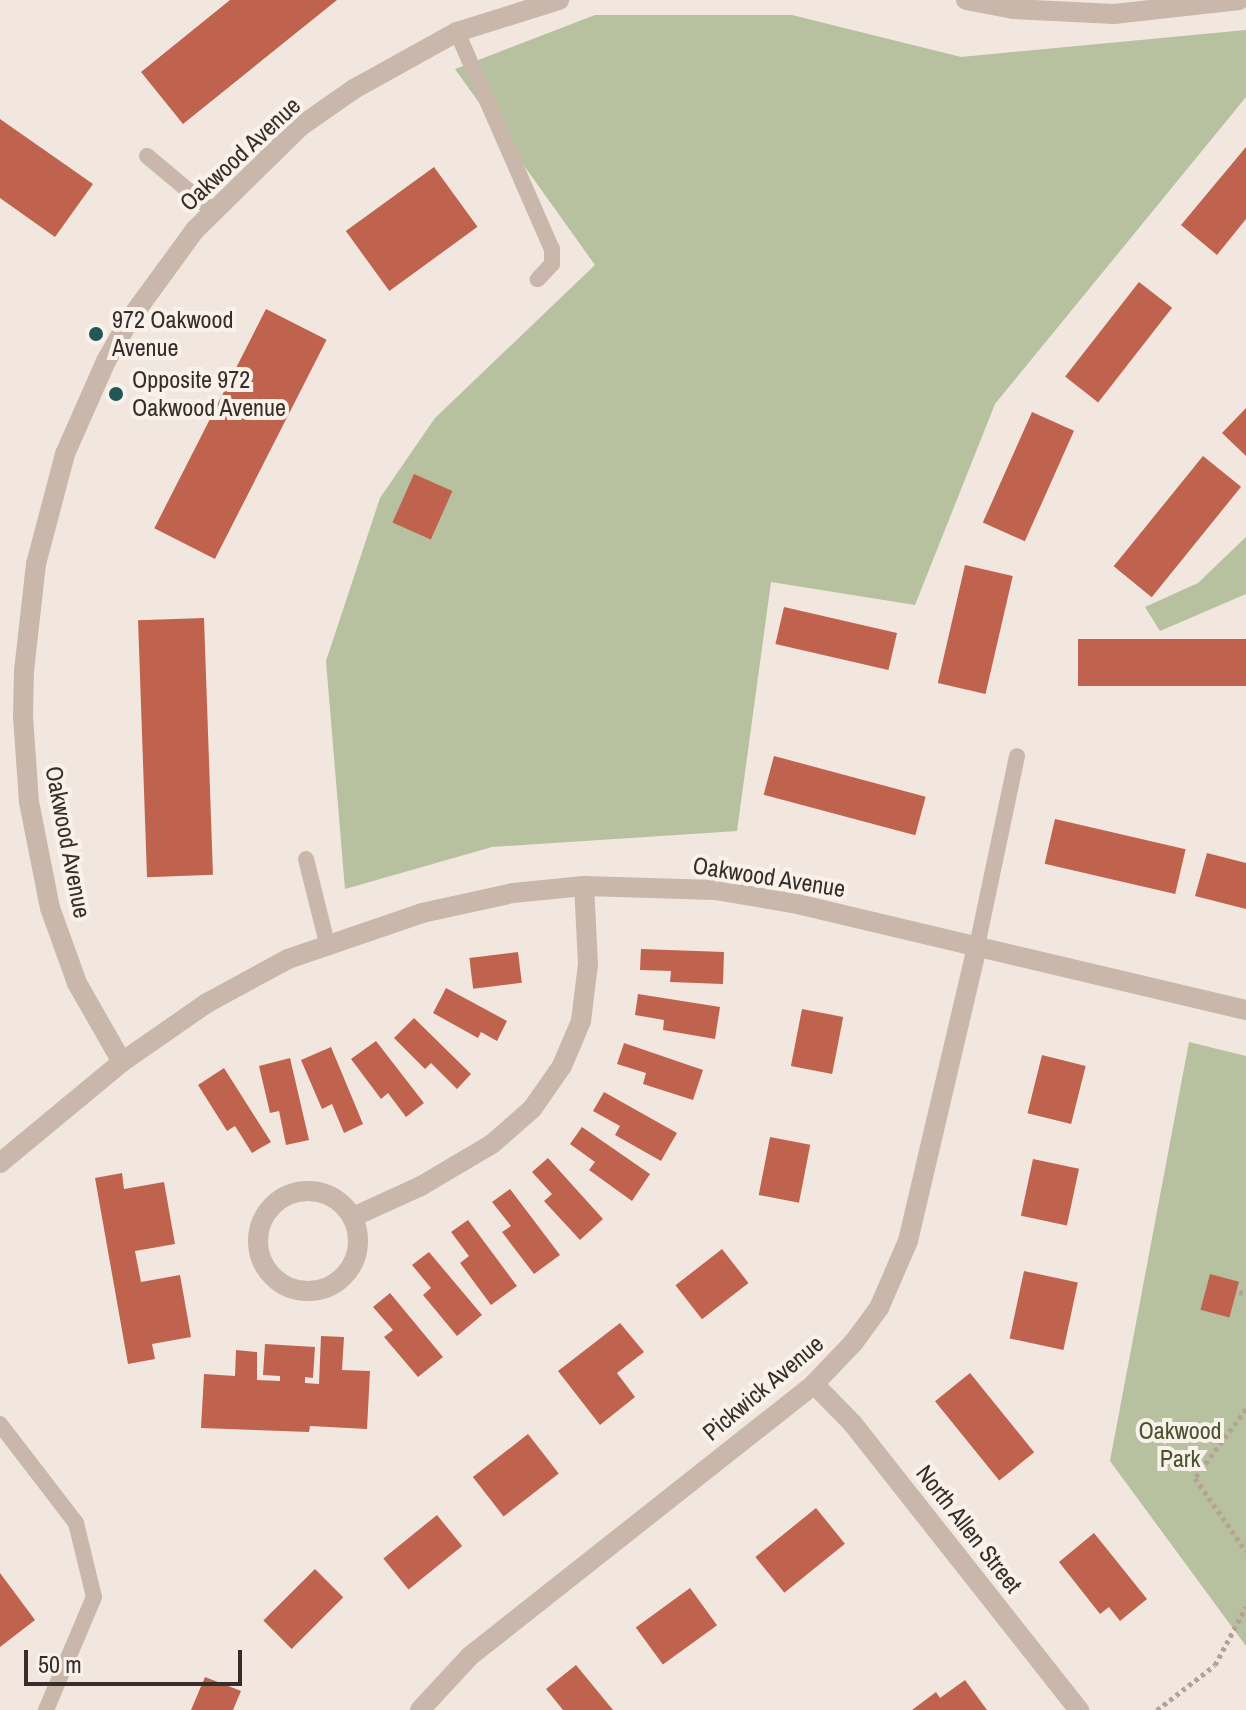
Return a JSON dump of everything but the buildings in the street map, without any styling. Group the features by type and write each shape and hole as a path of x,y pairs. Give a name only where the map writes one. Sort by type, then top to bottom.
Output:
{"street":[{"name":"Oakwood Avenue","path":"122,1062 77,983 50,908 29,802 23,717 26,656 36,564 65,454 106,361 130,319 213,211 301,126 354,89 457,32 559,0"},
{"path":"966,0 1013,9 1114,14 1239,0"},
{"name":"Oakwood Avenue","path":"0,1163 122,1062 207,1003 288,959 327,943 422,913 513,893 584,886 715,890 793,903 1246,1010"},
{"path":"353,1217 433,1179 492,1144 532,1109 562,1066 581,1021 588,964 584,886"},
{"name":"Pickwick Avenue","path":"420,1710 470,1656 814,1384 854,1342 879,1308 898,1271 908,1241 977,946"},
{"path":"315,1191 343,1204 353,1217 358,1233 355,1259 340,1281 324,1289 307,1292 290,1288 274,1279 263,1265 258,1251 262,1219 284,1196 315,1191"},
{"name":"North Allen Street","path":"814,1384 853,1424 1079,1710"}],"lane":[{"path":"457,32 552,249 552,264 538,279"},
{"path":"147,156 213,211"},
{"path":"977,946 1017,756"},
{"path":"306,859 327,943"},
{"path":"0,1424 76,1523 94,1597 46,1710"}],"path":[{"path":"1246,1409 1195,1478 1246,1551"},
{"path":"1157,1710 1215,1665 1227,1648 1246,1607"}],"green space":[{"path":"595,15 792,15 961,57 1246,30 1246,97 995,404 915,605 771,582 737,831 492,847 345,889 326,661 380,498 435,418 595,265 455,69"},
{"path":"1246,537 1246,594 1160,631 1145,607 1198,583"},
{"name":"Oakwood Park","path":"1189,1042 1246,1056 1246,1646 1110,1461"}],"place":[{"name":"972 Oakwood Avenue","path":"96,334"},
{"name":"Opposite 972 Oakwood Avenue","path":"116,394"}]}
